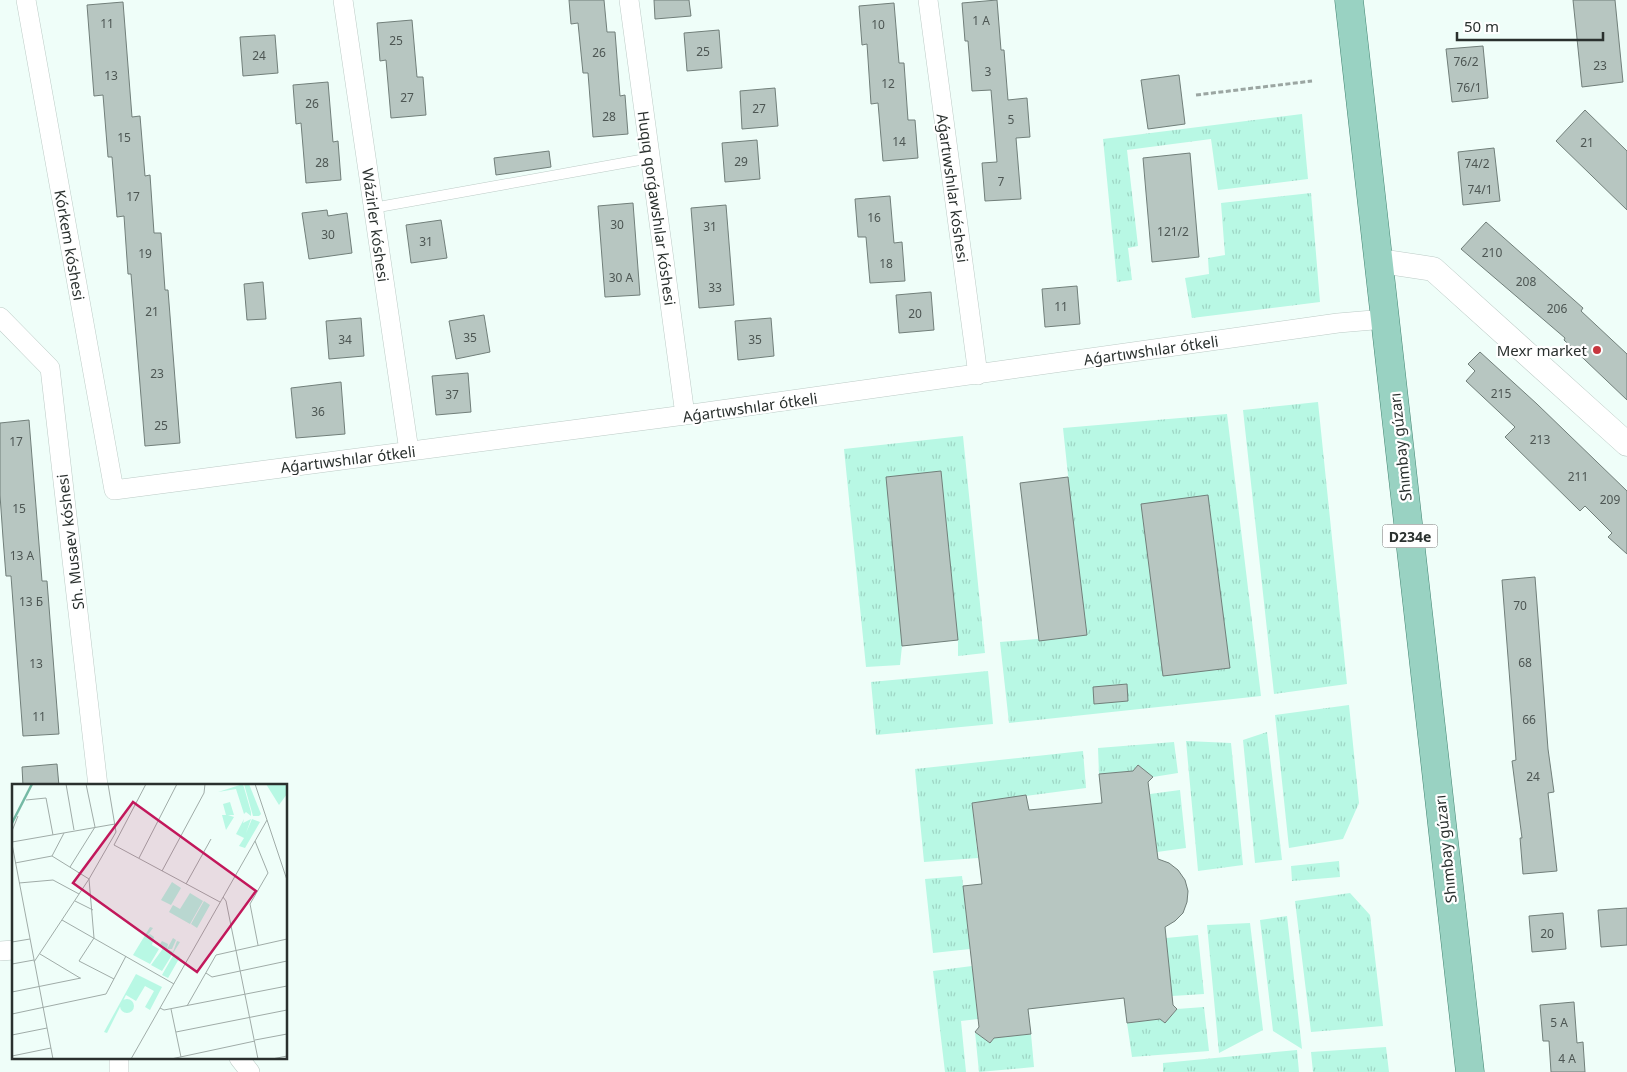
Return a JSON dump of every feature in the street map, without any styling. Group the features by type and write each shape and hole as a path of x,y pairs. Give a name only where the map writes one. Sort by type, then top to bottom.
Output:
{"main road":[{"name":"Shımbay gúzarı","path":"1349,0 1380,261 1470,1072"}],"street":[{"name":"Kórkem kóshesi","path":"26,0 114,490"},
{"name":"Wázirler kóshesi","path":"342,0 409,451"},
{"name":"Huqıq qorǵawshılar kóshesi","path":"629,0 685,415"},
{"name":"Aǵartıwshılar kóshesi","path":"928,0 978,375"},
{"path":"1380,261 1433,269 1627,444"},
{"name":"Sh. Musaev kóshesi","path":"0,317 50,368 98,784"},
{"name":"Aǵartıwshılar ótkeli","path":"114,490 685,415 1338,323 1385,319"},
{"path":"241,1060 250,1072"}],"lane":[{"path":"373,208 651,158"}],"path":[{"path":"1196,95 1312,81"}],"green space":[{"path":"1302,114 1308,179 1218,190 1211,139 1127,150 1138,246 1128,248 1132,280 1117,282 1103,139"},
{"path":"1311,193 1320,302 1192,318 1185,278 1209,274 1208,258 1225,255 1221,203"},
{"path":"1318,402 1347,684 1274,694 1243,410"},
{"path":"1227,414 1261,696 1009,723 1000,642 1085,635 1063,428"},
{"path":"963,436 985,653 958,656 958,640 902,646 900,665 866,667 844,449"},
{"path":"988,671 993,724 876,735 871,682"},
{"path":"1349,705 1359,803 1343,839 1289,848 1275,715"},
{"path":"1267,732 1282,860 1255,863 1243,740"},
{"path":"1186,741 1231,743 1243,865 1198,871"},
{"path":"1174,742 1178,773 1153,777 1138,765 1133,771 1099,774 1098,748"},
{"path":"1083,751 1086,788 972,803 978,858 924,862 915,769"},
{"path":"1180,790 1186,848 1157,852 1150,794"},
{"path":"1339,861 1340,877 1292,881 1291,866"},
{"path":"962,876 970,949 933,953 925,879"},
{"path":"1350,893 1370,915 1383,1026 1311,1032 1295,901"},
{"path":"1287,916 1302,1049 1273,1031 1260,920"},
{"path":"1250,923 1263,1030 1219,1053 1207,925"},
{"path":"1198,935 1204,994 1172,996 1166,938"},
{"path":"972,966 978,1019 961,1021 966,1072 945,1072 933,971"},
{"path":"1204,1007 1209,1051 1132,1057 1127,1023 1160,1019 1165,1023 1177,1009"},
{"path":"975,1032 990,1043 994,1038 1031,1034 1034,1067 979,1072"},
{"path":"1386,1047 1389,1072 1313,1072 1311,1052"},
{"path":"1297,1050 1299,1072 1163,1072 1163,1063"}],"building":[{"path":"569,0 604,0 607,32 615,32 620,96 625,95 628,134 593,137 588,73 583,73 578,23 571,24"},
{"path":"654,0 689,0 691,16 655,19"},
{"path":"997,0 1008,100 1027,98 1030,137 1016,138 1021,199 985,201 982,163 997,162 991,90 972,91 968,41 965,41 962,3"},
{"path":"1573,0 1615,0 1623,82 1582,87"},
{"path":"123,2 132,117 140,116 145,176 150,175 154,233 161,233 165,290 168,290 180,443 145,446 131,274 128,274 124,216 117,217 112,157 108,157 103,95 94,96 87,5"},
{"path":"894,3 899,63 904,63 908,120 915,120 918,158 883,161 878,103 871,104 867,44 862,45 859,6"},
{"path":"412,20 417,77 423,77 426,115 391,118 386,60 380,61 377,23"},
{"path":"719,30 722,68 687,71 684,33"},
{"path":"275,35 278,73 243,76 240,37"},
{"path":"1483,46 1488,98 1452,102 1446,49"},
{"path":"1179,75 1185,124 1148,129 1141,80"},
{"path":"328,82 333,142 338,141 341,180 306,183 301,123 296,124 293,85"},
{"path":"775,88 778,126 742,129 740,91"},
{"path":"1585,110 1627,151 1627,210 1556,141"},
{"path":"757,140 760,179 725,182 722,143"},
{"path":"1494,148 1500,201 1463,205 1458,152"},
{"path":"549,151 551,167 496,175 494,158"},
{"path":"1190,153 1199,257 1152,262 1143,158"},
{"path":"890,196 894,243 902,242 905,281 870,283 866,237 858,237 855,199"},
{"path":"633,203 640,295 605,297 598,206"},
{"path":"726,205 734,305 699,308 691,208"},
{"path":"327,210 328,216 347,213 352,253 309,259 302,213"},
{"path":"441,220 447,258 411,263 406,225"},
{"path":"1486,222 1583,308 1581,311 1627,354 1627,400 1564,340 1565,338 1461,249"},
{"path":"263,282 266,319 247,320 244,284"},
{"path":"1077,286 1080,324 1045,327 1042,289"},
{"path":"931,292 934,330 899,333 896,295"},
{"path":"484,315 490,352 456,359 449,321"},
{"path":"361,318 364,356 329,359 326,321"},
{"path":"771,318 774,356 738,360 735,321"},
{"path":"1480,352 1627,491 1627,554 1608,537 1612,533 1585,506 1580,511 1505,437 1515,427 1466,381 1475,371 1468,364"},
{"path":"468,373 471,412 436,415 432,376"},
{"path":"341,382 345,434 296,438 291,388"},
{"path":"29,420 42,581 47,581 59,734 23,736 11,576 6,576 3,538 0,495 0,423"},
{"path":"941,471 958,640 902,646 886,477"},
{"path":"1068,477 1087,635 1039,641 1020,483"},
{"path":"1208,495 1230,668 1163,676 1141,504"},
{"path":"1535,577 1548,749 1554,792 1548,793 1557,871 1523,874 1520,838 1522,838 1512,761 1516,760 1502,580"},
{"path":"1127,684 1128,701 1094,704 1093,687"},
{"path":"57,764 59,784 23,784 22,767"},
{"path":"1138,765 1153,777 1148,782 1158,859 1169,863 1178,870 1185,880 1188,891 1183,913 1165,927 1173,1005 1177,1009 1165,1023 1160,1019 1127,1023 1124,998 1028,1009 1031,1034 994,1038 990,1043 975,1032 979,1027 963,886 982,884 972,803 1026,795 1029,810 1102,803 1099,774 1133,771"},
{"path":"1627,908 1627,945 1601,947 1598,910"},
{"path":"1563,913 1566,949 1532,952 1529,916"},
{"path":"1574,1002 1577,1043 1583,1042 1585,1072 1551,1072 1549,1041 1543,1041 1540,1005"}],"place":[{"name":"Mexr market","path":"1597,350"}]}
